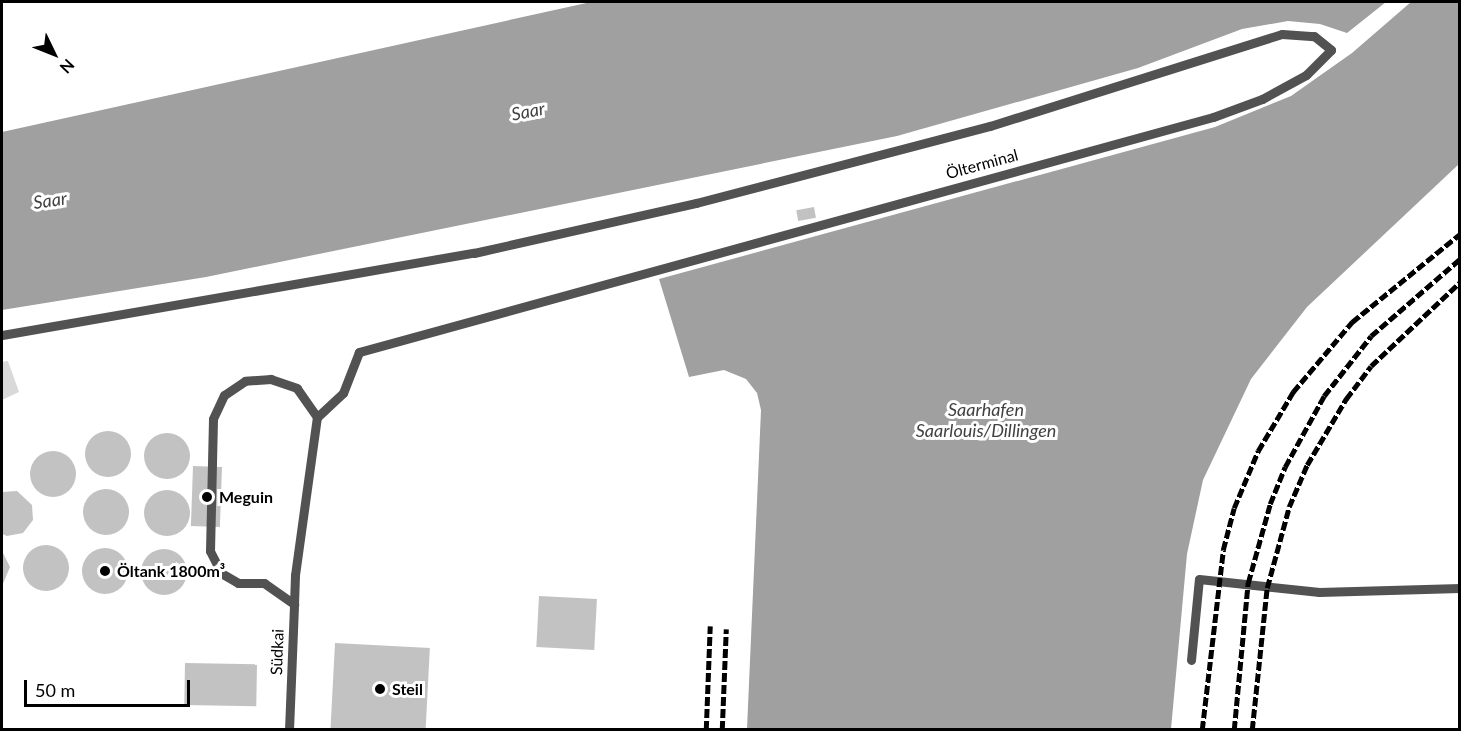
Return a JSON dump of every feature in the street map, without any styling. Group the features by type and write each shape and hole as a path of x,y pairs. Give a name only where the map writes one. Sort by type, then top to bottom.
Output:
{"lane":[{"name":"Ölterminal","path":"2,335 474,253 696,203 990,126 1282,34 1314,36 1331,50 1305,75 1262,99 1213,117 359,352 343,393 316,417"},
{"path":"294,604 264,584 238,584 221,573 210,551 213,419 224,395 245,381 271,379 297,388 316,417"},
{"name":"Südkai","path":"289,729 295,575 316,417"},
{"path":"1191,660 1199,579 1319,592 1460,588"}],"shaded area":[{"path":"8,361 19,392 2,400 2,362"}],"water":[{"name":"Saar","path":"591,2 1386,2 1347,33 1320,24 1288,21 1242,29 1138,68 897,136 206,277 2,310 2,132"},
{"name":"Saarhafen Saarlouis/Dillingen","path":"1411,2 1459,2 1459,164 1307,307 1251,379 1203,480 1187,554 1171,729 747,729 761,410 757,393 746,379 724,370 689,377 659,279 1215,127 1291,96 1352,53"}],"building":[{"path":"814,207 816,218 798,221 796,210"},
{"path":"108,431 124,438 131,454 124,470 108,477 92,470 85,454 92,438"},
{"path":"167,433 183,440 190,456 183,472 167,479 151,472 144,456 151,440"},
{"path":"53,451 69,458 76,474 69,490 53,497 37,490 30,474 37,458"},
{"name":"Meguin","path":"193,466 222,467 220,527 191,526"},
{"name":"Öltank 1800m³","path":"106,489 122,496 129,512 122,528 106,535 90,528 83,512 90,496"},
{"name":"Öltank 1800m³","path":"167,490 183,497 190,513 183,529 167,536 151,529 144,513 151,497"},
{"path":"17,491 32,505 33,520 23,533 7,536 2,534 2,492"},
{"name":"Öltank 1800m³","path":"46,545 62,552 69,568 62,584 46,591 30,584 23,568 30,552"},
{"name":"Öltank 1800m³","path":"105,548 121,555 128,571 121,587 105,594 89,587 82,571 89,555"},
{"name":"Öltank 1800m³","path":"164,549 180,556 187,572 180,588 164,595 148,588 141,572 148,556"},
{"path":"2,551 10,567 2,586"},
{"path":"539,596 597,599 594,650 536,647"},
{"name":"Steil","path":"335,643 430,648 426,730 330,730"},
{"path":"185,663 257,664 256,706 184,705"}],"railway":[{"path":"1202,730 1223,550 1234,508 1258,451 1293,392 1352,322 1460,234"},
{"path":"1234,730 1248,583 1270,504 1285,467 1324,396 1371,336 1460,259"},
{"path":"1252,730 1267,588 1289,507 1307,465 1346,399 1371,366 1460,282"},
{"path":"706,730 710,626"},
{"path":"722,730 726,629"}],"place":[{"name":"Meguin","path":"207,497"},
{"name":"Öltank 1800m³","path":"105,571"},
{"name":"Steil","path":"380,689"}]}
